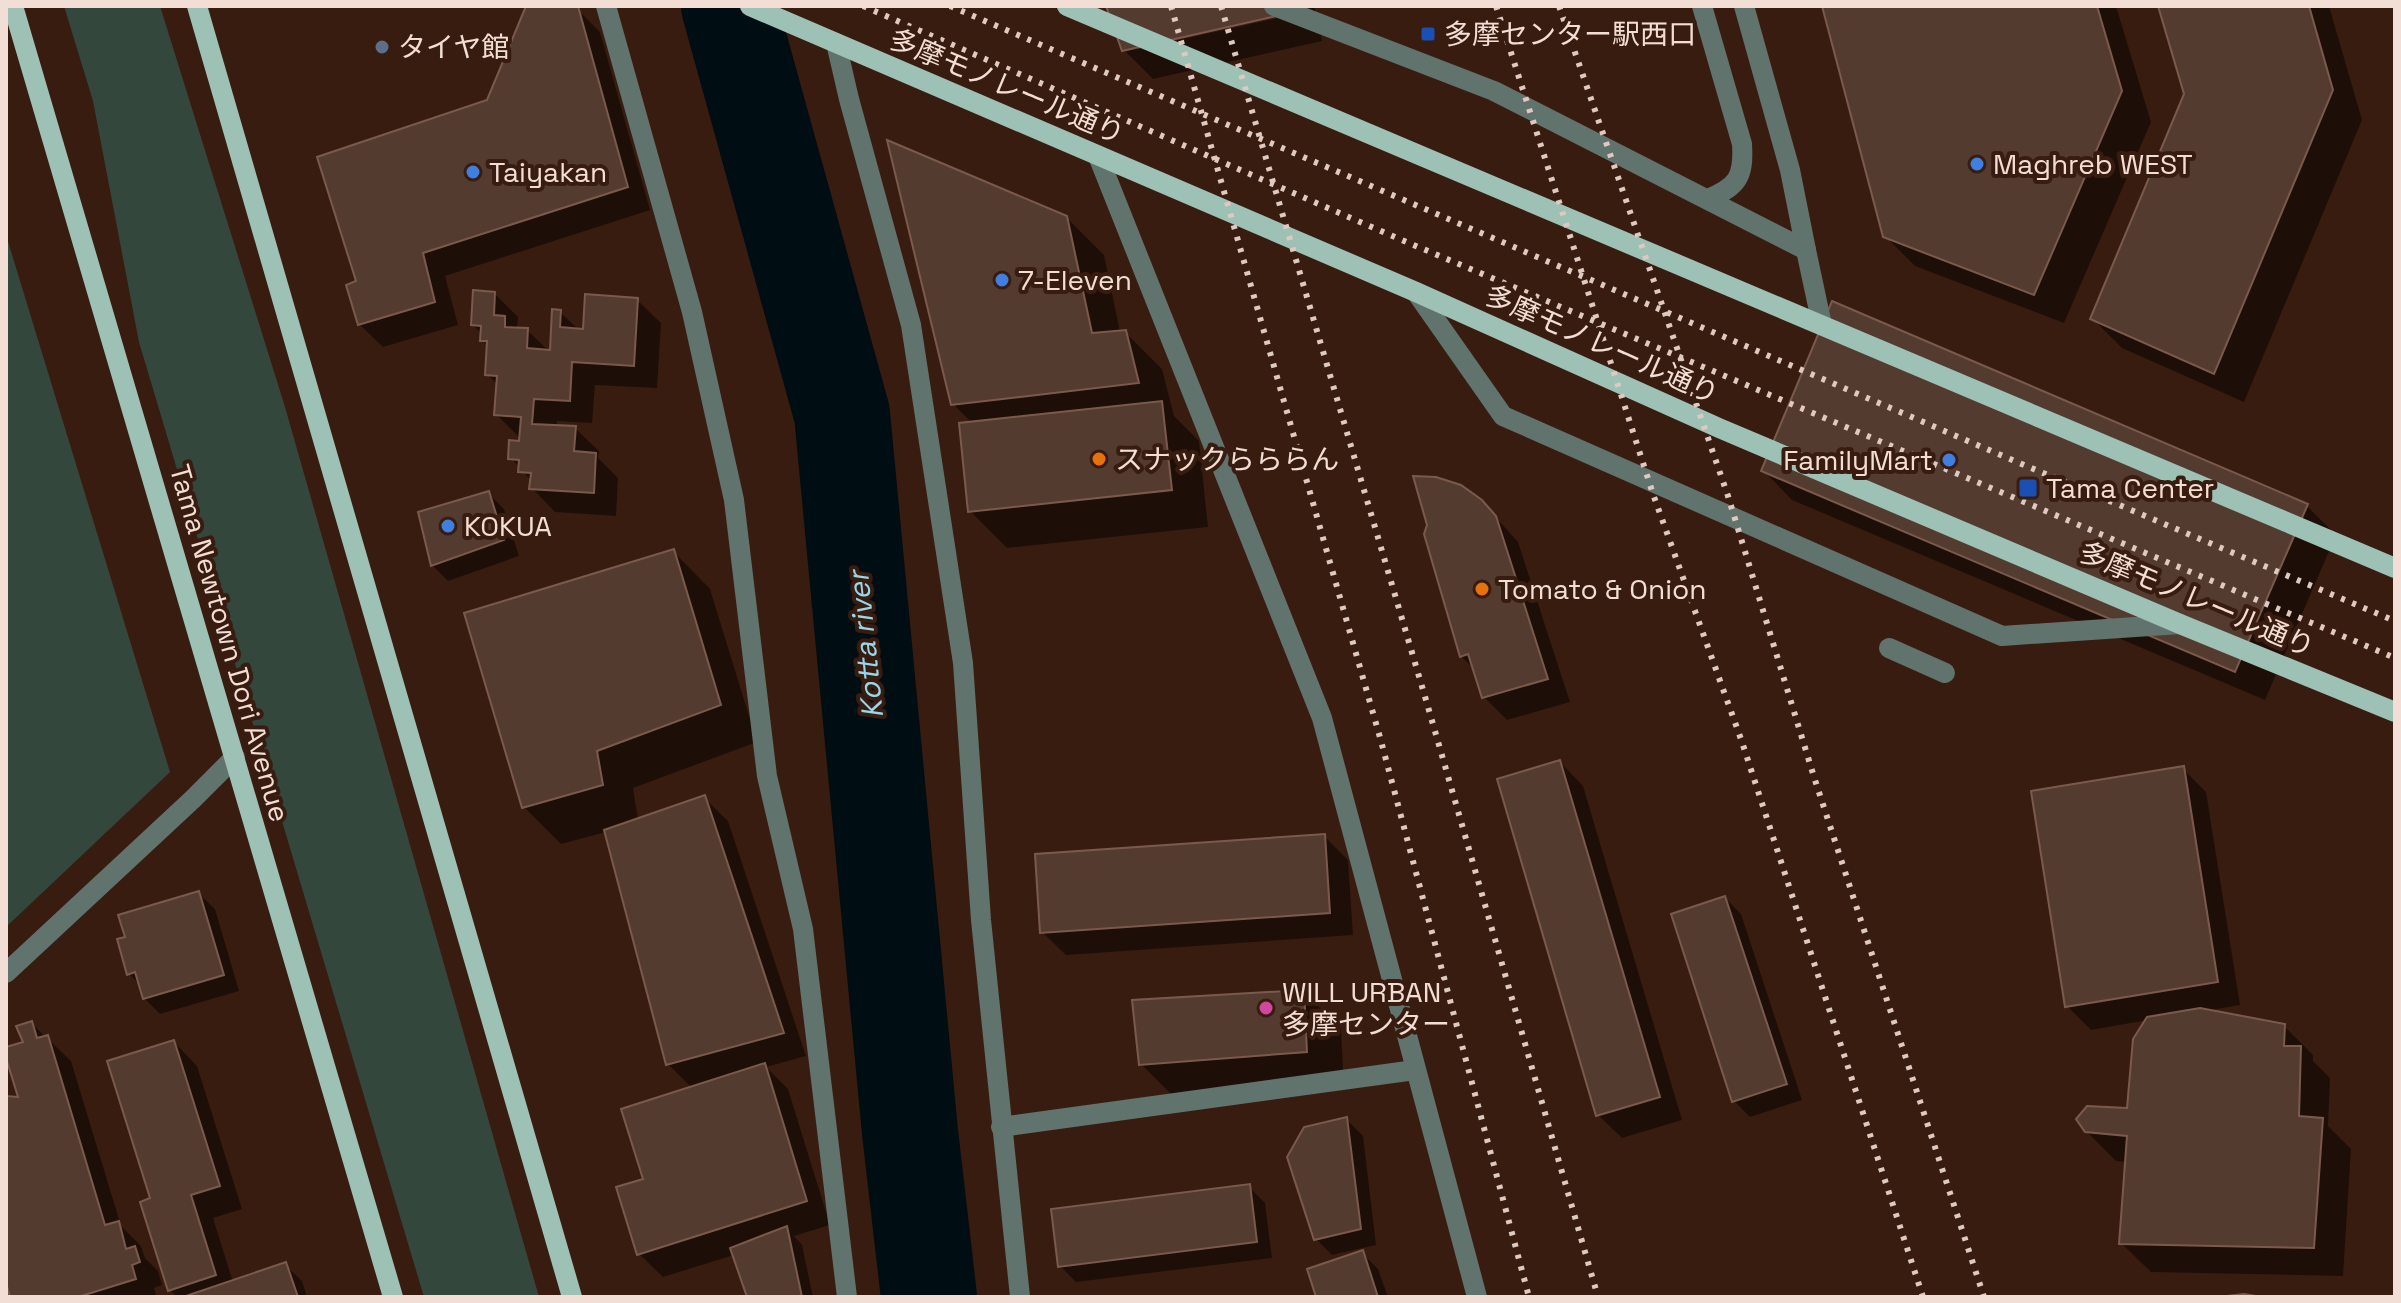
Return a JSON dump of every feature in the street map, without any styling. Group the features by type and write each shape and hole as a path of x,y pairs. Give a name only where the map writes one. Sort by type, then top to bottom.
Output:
{"main road":[{"name":"Tama Newtown Dori Avenue","path":"13,6 393,1297"},
{"path":"197,6 572,1297"},
{"name":"多摩モノレール通り","path":"750,6 1416,292 1719,428 2395,712"},
{"path":"1067,6 2395,568"}],"street":[{"path":"606,6 692,312 734,500 767,776 803,929 847,1297"},
{"path":"1274,6 1494,91 1806,250"},
{"path":"1702,6 1742,144 1743,162 1738,180 1727,190 1708,199"},
{"path":"1744,6 1790,170 1822,325"},
{"path":"836,43 911,325 958,632 981,920 1020,1297"},
{"path":"1098,156 1322,718 1477,1297"},
{"path":"1416,292 1503,416 2002,636 2180,624"},
{"path":"1889,648 1945,673"},
{"path":"6,973 235,757"},
{"path":"1001,1127 1415,1070"}],"green space":[{"path":"64,6 160,6 285,407 539,1297 424,1297 139,342 93,101"},
{"path":"6,235 170,772 6,927"}],"building":[{"name":"Taiyakan","path":"526,6 578,6 628,187 423,253 435,302 358,325 346,285 356,281 317,157 487,100"},
{"path":"1106,6 1293,6 1294,12 1122,51"},
{"name":"Maghreb WEST","path":"1822,6 2097,6 2122,91 2034,295 1883,237"},
{"name":"Maghreb WEST","path":"2158,6 2309,6 2333,90 2214,374 2090,319 2184,94"},
{"path":"887,140 1067,216 1092,333 1126,330 1139,383 951,405"},
{"path":"473,290 495,292 494,315 505,316 505,327 528,328 527,348 550,350 552,309 561,310 560,327 583,329 585,294 638,298 634,366 572,362 570,401 534,399 532,424 576,426 574,451 596,453 594,493 529,489 531,473 518,472 519,460 508,459 509,440 519,441 521,417 494,415 497,376 485,375 487,341 480,341 481,326 471,325"},
{"path":"1832,301 2308,504 2235,672 1761,471"},
{"path":"1162,401 1172,490 968,512 959,423"},
{"path":"1413,476 1436,477 1461,485 1482,500 1496,516 1548,679 1482,698 1468,654 1460,657 1424,534 1427,525"},
{"path":"489,491 504,540 431,566 418,512"},
{"path":"674,549 721,705 597,751 603,785 522,808 464,613"},
{"path":"1560,760 1660,1097 1596,1116 1497,779"},
{"path":"2184,766 2218,982 2065,1007 2031,791"},
{"path":"705,795 784,1033 666,1065 604,830"},
{"path":"1325,834 1330,913 1040,933 1035,854"},
{"path":"199,891 224,975 143,999 135,972 127,975 117,939 125,937 118,915"},
{"path":"1725,896 1787,1084 1732,1102 1671,914"},
{"path":"1304,990 1307,1052 1139,1065 1132,1000"},
{"path":"2200,1008 2285,1024 2284,1046 2301,1046 2299,1116 2323,1118 2314,1248 2119,1244 2127,1136 2085,1132 2076,1119 2087,1106 2127,1108 2133,1039 2147,1017"},
{"path":"32,1021 37,1038 48,1035 105,1225 119,1221 126,1249 135,1246 140,1262 132,1265 136,1279 78,1297 10,1297 6,1283 6,1096 18,1097 6,1058 6,1047 23,1042 16,1026"},
{"path":"174,1040 220,1186 191,1195 216,1275 168,1291 140,1202 150,1198 107,1061"},
{"path":"765,1063 807,1201 637,1255 616,1187 643,1179 621,1109"},
{"path":"1347,1117 1361,1229 1314,1240 1287,1157 1304,1127"},
{"path":"1250,1184 1257,1242 1058,1267 1051,1209"},
{"path":"787,1226 802,1297 747,1297 730,1248"},
{"path":"1363,1250 1378,1297 1316,1297 1307,1269"},
{"path":"286,1262 298,1297 183,1297"},
{"path":"2244,1294 2262,1297 2218,1297"}],"waterway":[{"name":"Kotta river","path":"729,6 842,414 910,1132 929,1297"}],"railway":[{"path":"863,6 1397,238 2395,658"},
{"path":"950,6 2395,621"},
{"path":"1171,6 1381,741 1529,1297"},
{"path":"1221,6 1598,1297"},
{"path":"1496,6 1653,494 1742,742 1923,1297"},
{"path":"1559,6 1728,496 1814,777 1984,1297"}],"place":[{"name":"多摩センター駅西口","path":"1428,34"},
{"name":"タイヤ館","path":"382,47"},
{"name":"Maghreb WEST","path":"1977,164"},
{"name":"Taiyakan","path":"473,172"},
{"name":"7-Eleven","path":"1002,280"},
{"name":"スナックらららん","path":"1099,459"},
{"name":"FamilyMart","path":"1949,460"},
{"name":"Tama Center","path":"2028,488"},
{"name":"KOKUA","path":"448,526"},
{"name":"Tomato & Onion","path":"1482,589"},
{"name":"WILL URBAN 多摩センター","path":"1266,1008"}]}
